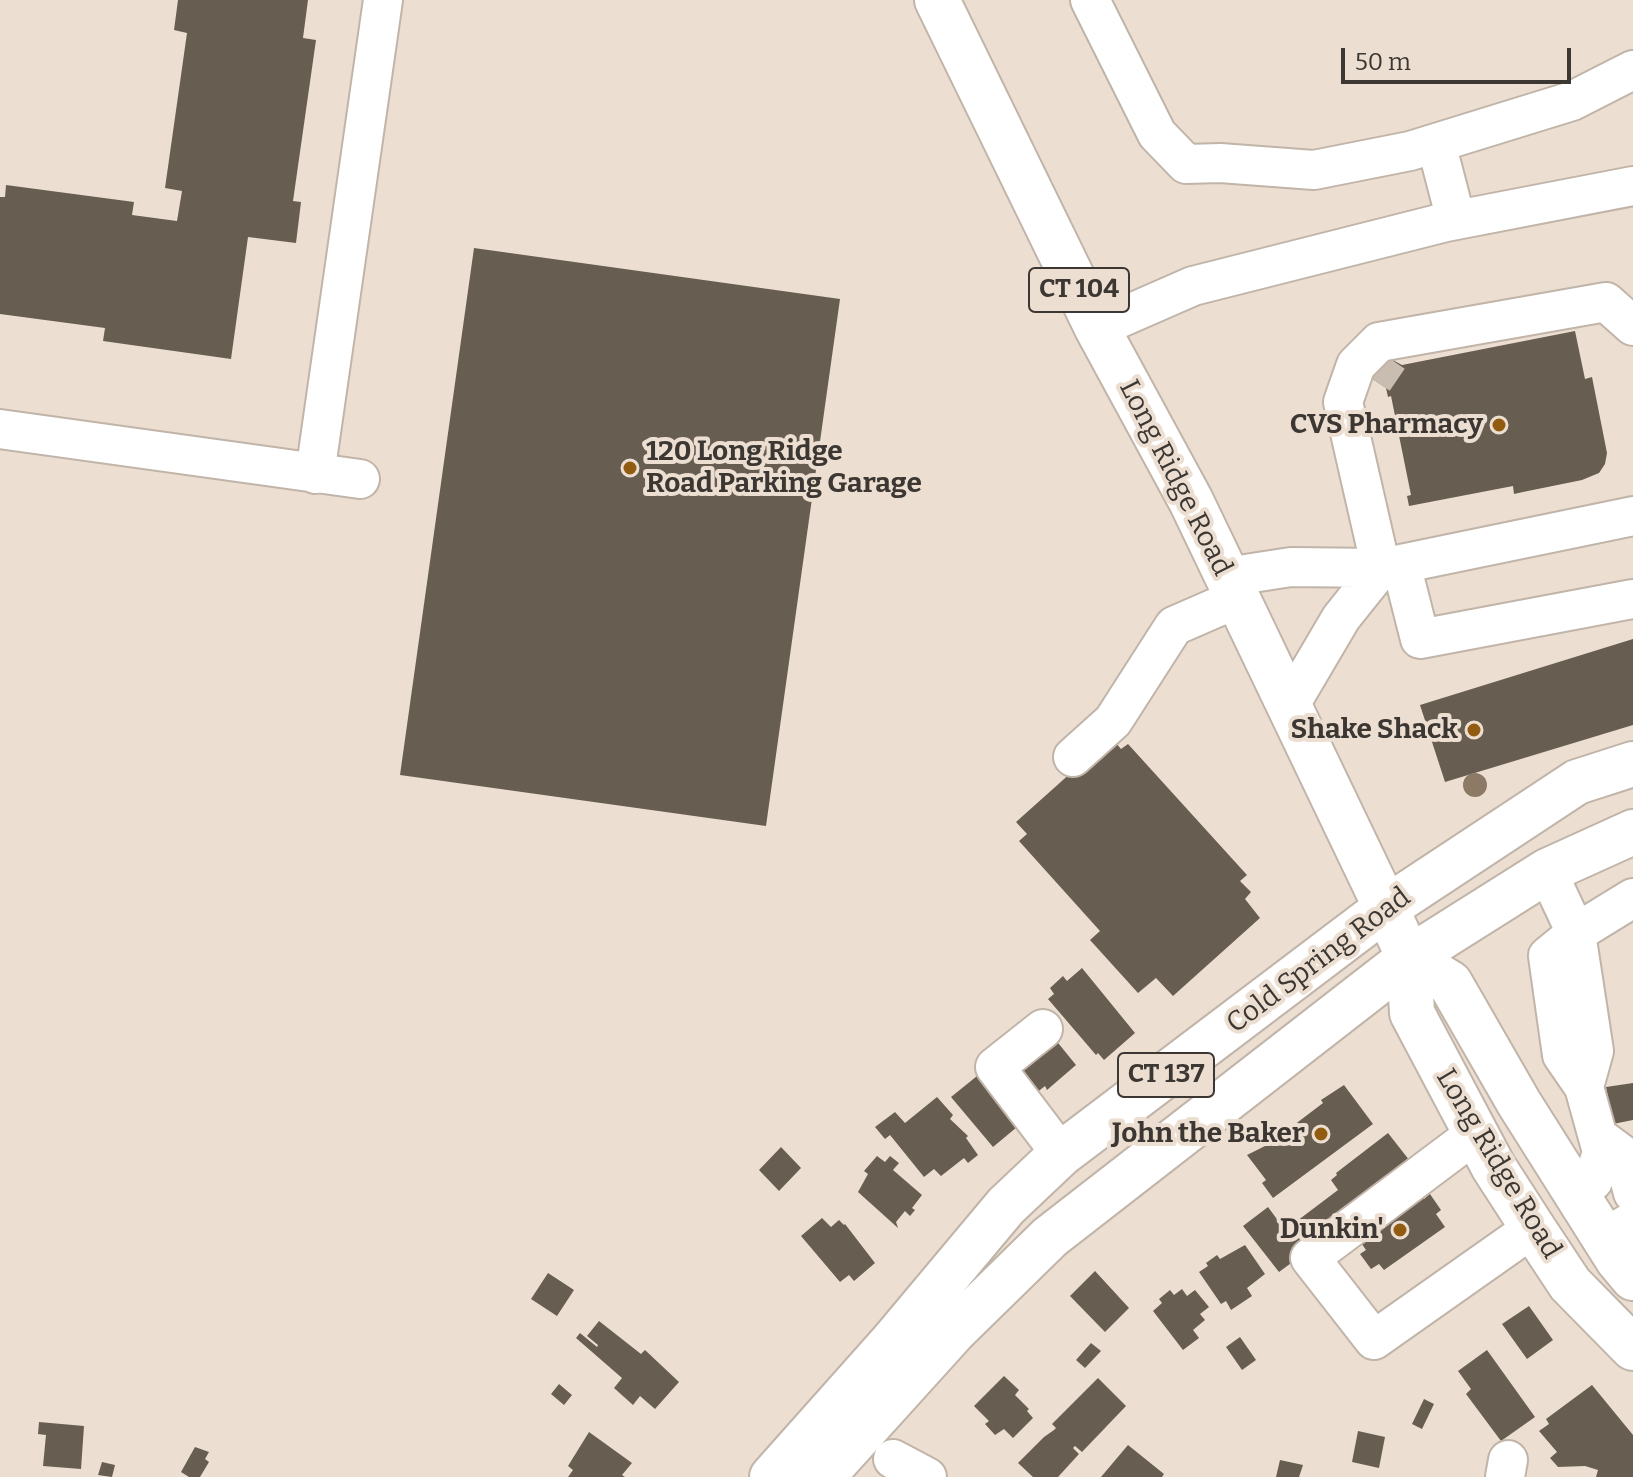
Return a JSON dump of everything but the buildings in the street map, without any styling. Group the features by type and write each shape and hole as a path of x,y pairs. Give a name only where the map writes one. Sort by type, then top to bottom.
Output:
{"main road":[{"name":"Long Ridge Road","path":"937,0 1097,328 1191,501 1386,908 1409,958 1412,1013 1475,1134 1533,1228 1570,1284 1633,1348"},
{"name":"Cold Spring Road","path":"772,1477 893,1341 1006,1206 1061,1154 1386,908 1577,782 1633,764"},
{"name":"Cold Spring Road","path":"822,1477 955,1330 1050,1237 1409,958 1547,871 1633,832"},
{"name":"Long Ridge Road","path":"1409,958 1450,983 1519,1103 1577,1193 1619,1229 1633,1278"}],"street":[{"path":"315,474 383,0"},
{"path":"1090,0 1157,134 1186,164 1220,163 1314,170 1410,151 1572,101 1633,70"},
{"path":"1436,143 1456,220"},
{"path":"1097,328 1193,286 1456,220 1633,186"},
{"path":"1633,326 1606,302 1379,364 1391,566 1420,639 1633,599"},
{"path":"0,429 360,479"},
{"path":"1073,757 1113,721 1174,626 1231,588 1291,567 1391,566 1633,516"},
{"path":"1288,708 1341,618 1391,566"},
{"path":"1547,871 1576,933"},
{"path":"1577,1193 1593,1181 1602,1152 1589,1069 1562,1055 1548,956 1576,933 1633,898"},
{"path":"1043,1029 995,1067 1061,1154"},
{"path":"1475,1134 1310,1258 1374,1340 1533,1228"},
{"path":"1600,1138 1623,1155 1633,1193"},
{"path":"893,1459 927,1477"}],"tunnel":[{"path":"1374,380 1389,358"}],"place":[{"name":"CVS Pharmacy","path":"1499,425"},
{"name":"120 Long Ridge Road Parking Garage","path":"630,468"},
{"name":"Shake Shack","path":"1474,730"},
{"name":"John the Baker","path":"1321,1134"},
{"name":"Dunkin'","path":"1400,1230"}]}
